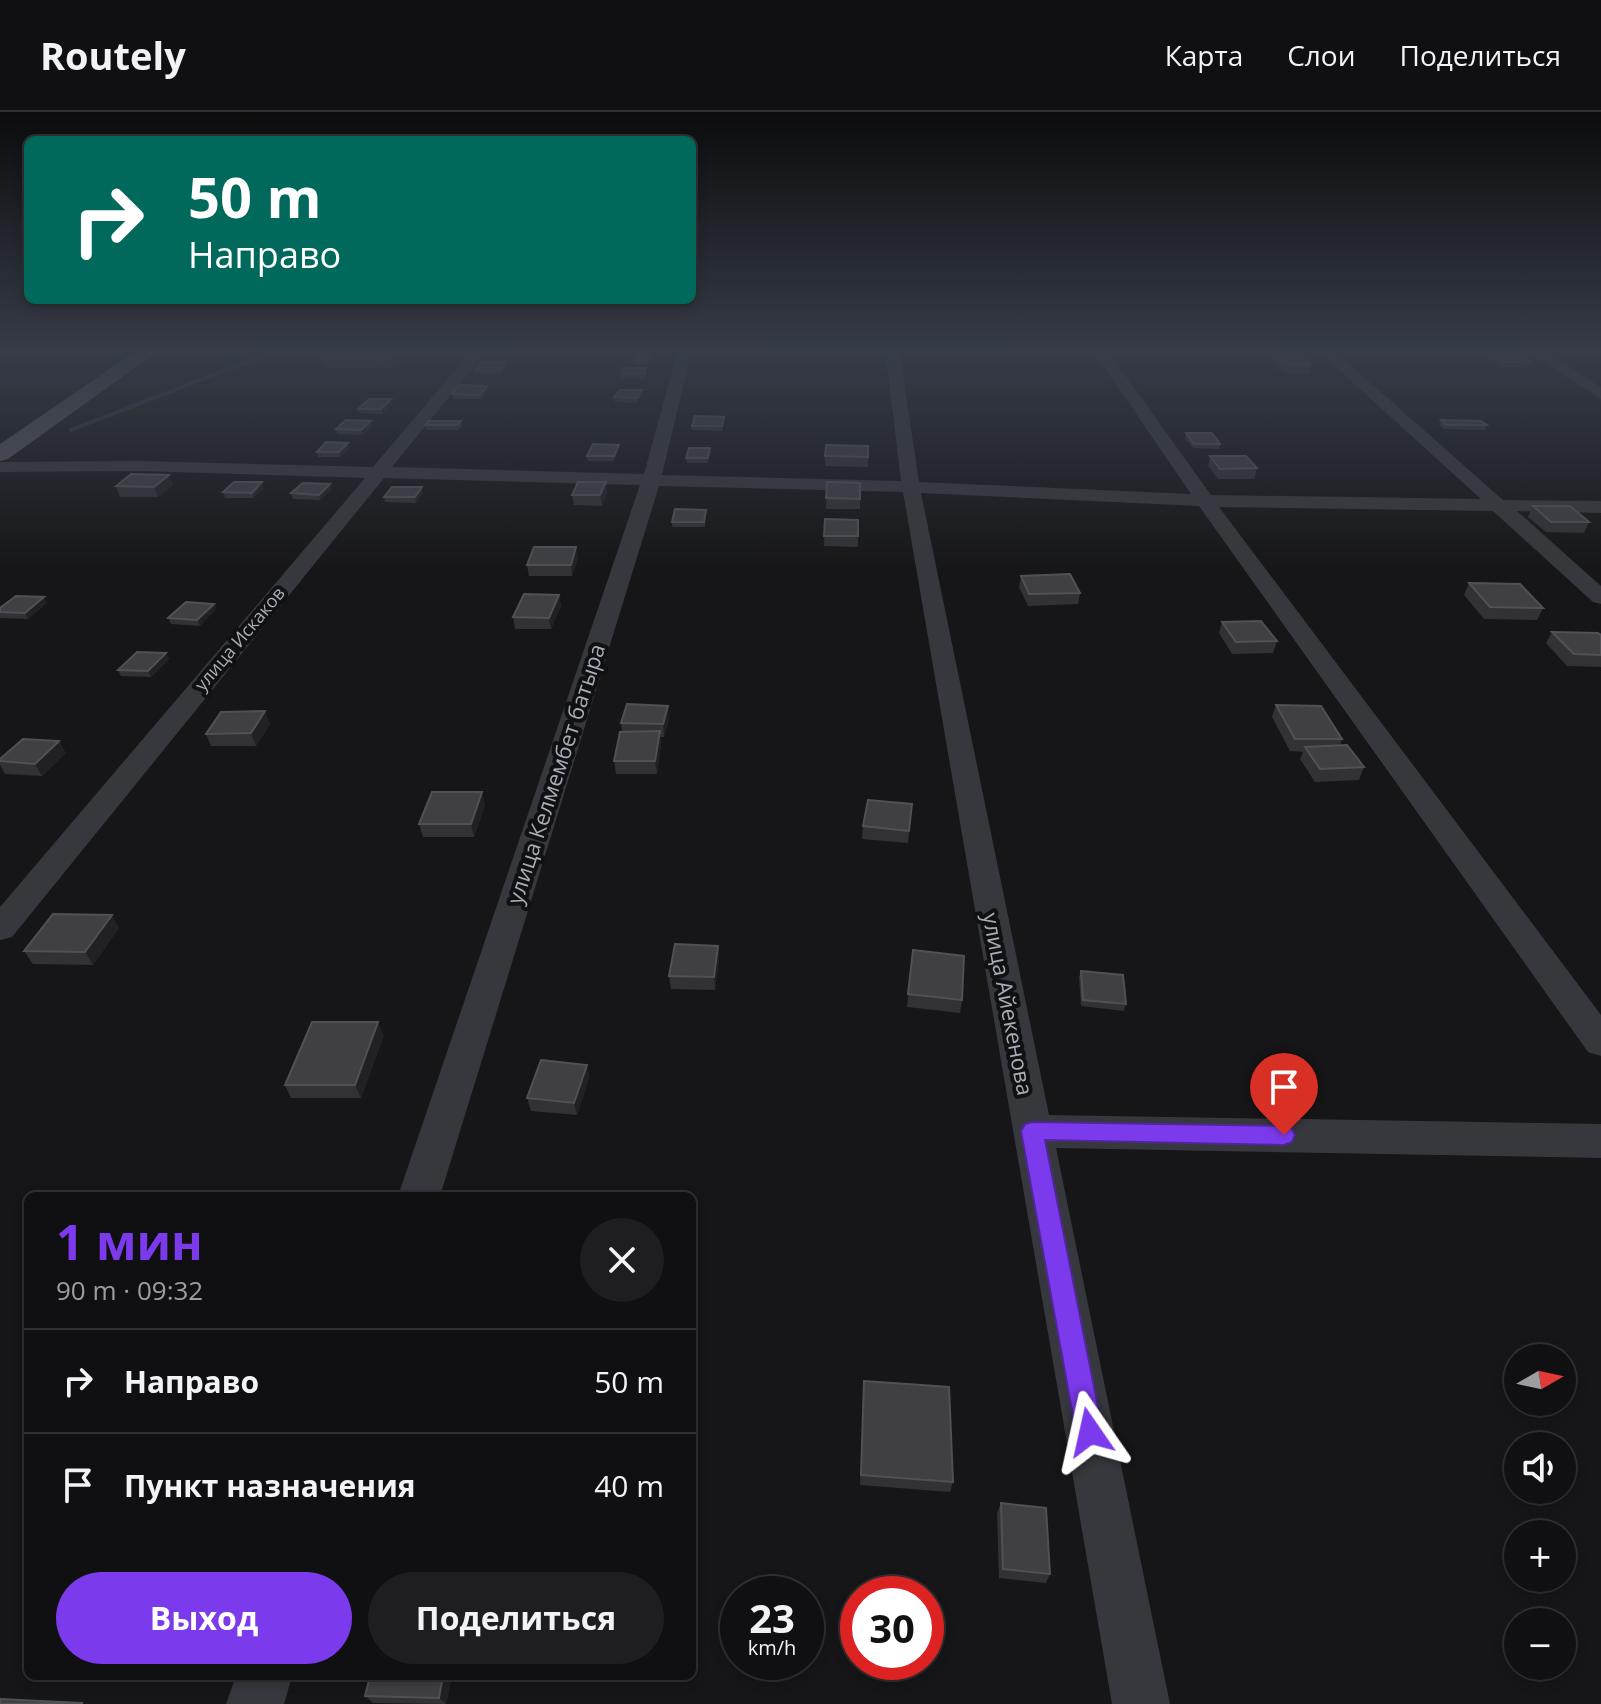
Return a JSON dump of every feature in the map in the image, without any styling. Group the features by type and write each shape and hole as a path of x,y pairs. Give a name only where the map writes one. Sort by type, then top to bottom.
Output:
{"main road":[{"path":"0,454 44,423"}],"street":[{"name":"улица Искаков","path":"0,929 419,423"},
{"name":"улица Келмембет батыра","path":"420,1192 651,481 666,423"},
{"name":"улица Айекенова","path":"902,423 911,487 1141,1704"},
{"path":"1151,423 1601,1042"},
{"path":"1408,423 1601,597"},
{"path":"0,467 140,466 911,487 1115,494 1205,501 1601,507"},
{"path":"1032,1131 1600,1142"},
{"path":"255,1704 263,1680"}],"building":[{"path":"342,423 368,423 361,430 336,429"},
{"path":"427,423 459,423 457,425 425,425"},
{"path":"693,423 723,423 722,426 692,426"},
{"path":"1444,423 1487,425 1446,425"},
{"path":"1186,433 1212,433 1220,444 1194,444"},
{"path":"326,442 348,443 339,452 317,452"},
{"path":"593,444 619,445 614,456 587,456"},
{"path":"826,445 868,446 868,457 825,456"},
{"path":"689,448 710,448 708,458 686,458"},
{"path":"1210,456 1246,456 1257,468 1220,469"},
{"path":"131,474 169,475 154,487 116,486"},
{"path":"234,482 262,482 252,493 223,492"},
{"path":"578,482 606,482 600,495 572,495"},
{"path":"827,482 860,483 860,499 826,498"},
{"path":"303,483 330,484 319,495 291,493"},
{"path":"392,487 422,487 415,497 384,497"},
{"path":"1533,506 1570,506 1589,522 1551,522"},
{"path":"675,509 706,510 704,522 672,522"},
{"path":"825,519 858,520 858,536 824,536"},
{"path":"534,547 576,547 571,565 527,565"},
{"path":"1070,574 1080,593 1029,594 1021,576"},
{"path":"1469,583 1520,584 1543,608 1490,607"},
{"path":"524,594 559,595 549,618 513,617"},
{"path":"16,596 44,597 25,613 0,612 0,608"},
{"path":"186,602 214,604 197,620 168,618"},
{"path":"1261,621 1277,641 1236,642 1222,622"},
{"path":"1552,632 1598,633 1601,635 1601,655 1574,654"},
{"path":"137,652 166,653 148,671 118,670"},
{"path":"627,704 668,706 663,724 621,723"},
{"path":"1276,705 1321,706 1342,739 1295,739"},
{"path":"265,711 251,733 206,734 221,712"},
{"path":"660,731 655,761 614,761 620,732"},
{"path":"23,739 59,741 35,764 0,761"},
{"path":"1347,745 1364,767 1320,769 1305,747"},
{"path":"432,792 482,792 471,824 419,824"},
{"path":"868,800 912,804 909,831 863,826"},
{"path":"53,914 112,915 85,952 24,951"},
{"path":"675,944 718,946 714,977 669,976"},
{"path":"913,950 964,956 962,1000 908,994"},
{"path":"1081,971 1123,975 1126,1004 1083,1000"},
{"path":"312,1022 378,1022 355,1085 285,1085"},
{"path":"541,1060 587,1065 574,1103 527,1098"},
{"path":"864,1381 949,1387 953,1482 861,1475"},
{"path":"1001,1503 1046,1508 1050,1574 1003,1569"},
{"path":"369,1680 442,1680 439,1698 365,1696"},
{"path":"0,1699 83,1703 0,1704"}],"waterway":[{"path":"71,430 88,423"}],"route":[{"path":"1090,1432 1032,1131 1284,1135"}]}
